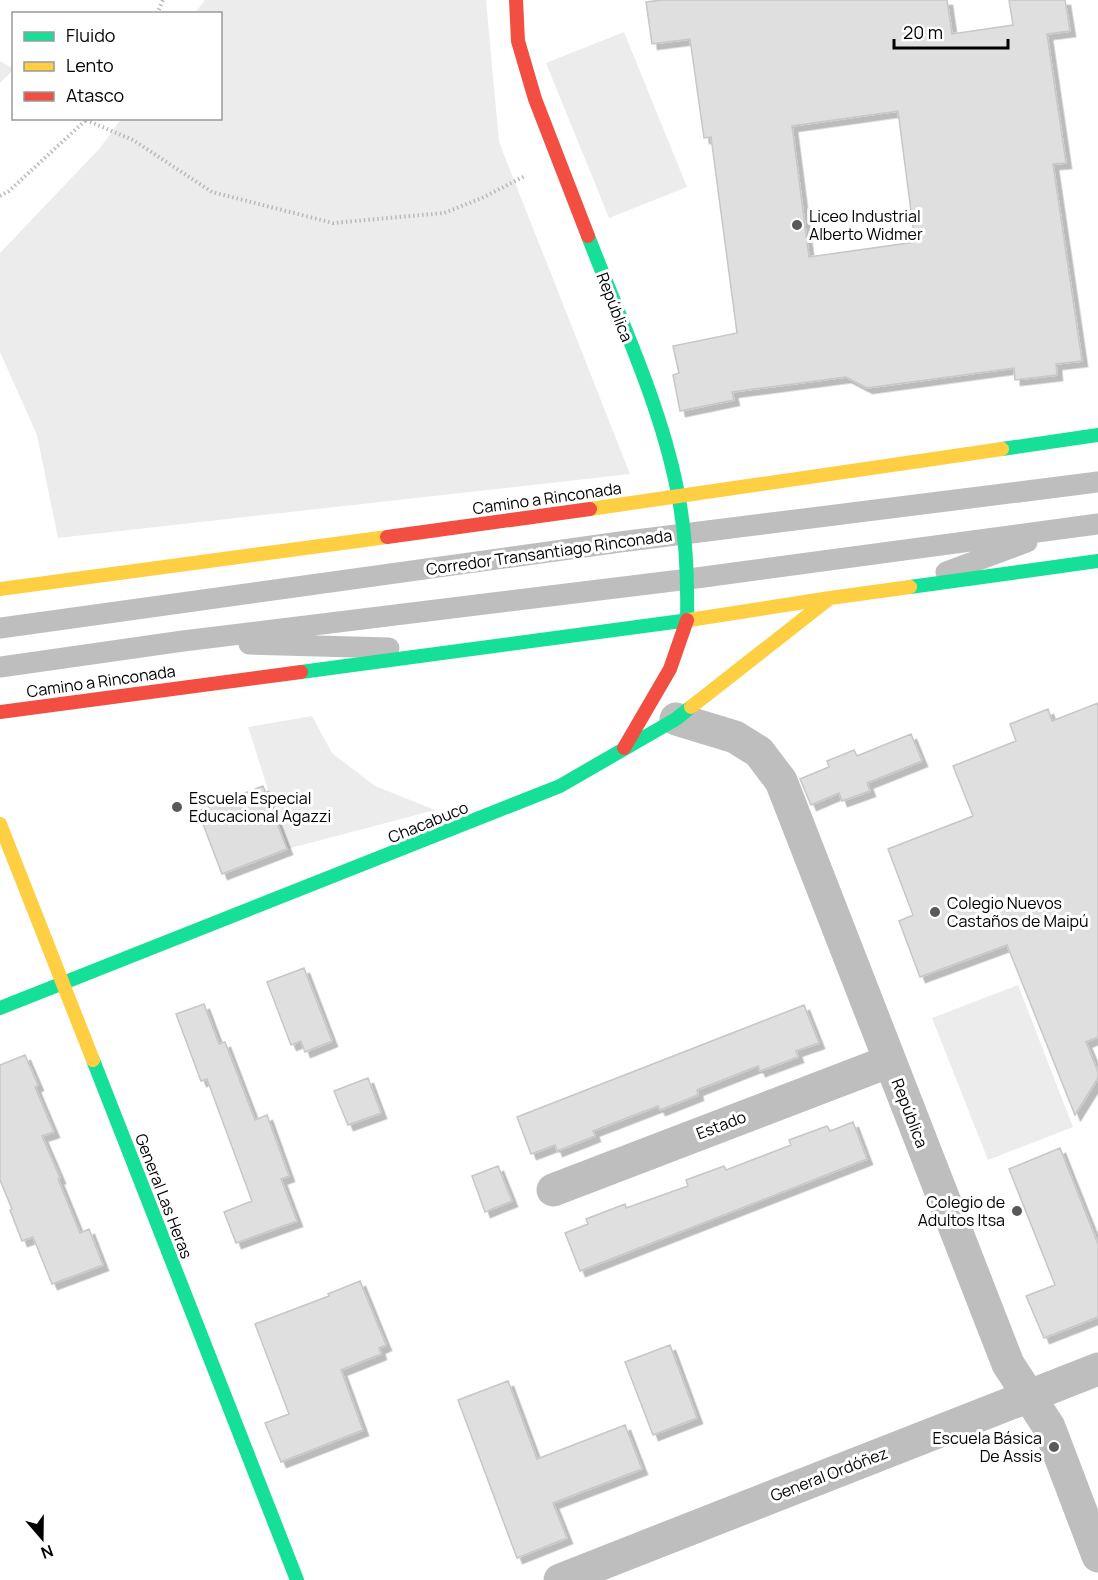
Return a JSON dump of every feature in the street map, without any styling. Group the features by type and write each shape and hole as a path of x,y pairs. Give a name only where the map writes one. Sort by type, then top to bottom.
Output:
{"main road":[{"name":"República","path":"516,0 518,41 536,99 656,412 669,451 679,497 689,579 687,620 670,669 623,750"},
{"name":"Camino a Rinconada","path":"0,589 679,497 1098,435"},
{"name":"Camino a Rinconada","path":"0,712 687,620 906,586 1098,561"},
{"name":"Chacabuco","path":"0,1008 560,786 676,719 830,598"},
{"name":"General Las Heras","path":"0,824 297,1580"}],"street":[{"name":"República","path":"676,719 743,742 759,752 781,781 1008,1364 1049,1427 1098,1556"},
{"name":"Estado","path":"553,1190 890,1061"},
{"name":"General Ordóñez","path":"560,1580 1098,1369"}],"lane":[{"name":"Corredor Transantiago Rinconada","path":"0,628 684,534 1098,482"},
{"path":"0,667 1098,524"},
{"path":"906,586 1062,529"},
{"path":"183,642 450,650"}],"path":[{"path":"0,196 9,191 86,120"},
{"path":"89,120 133,140 212,192 333,223 444,213 482,198 558,160"}],"shaded area":[{"path":"205,0 486,0 499,142 630,474 58,538 37,435 0,352 0,253 100,148 120,120 222,120 222,12 196,12"},
{"path":"624,32 687,187 609,218 546,63"},
{"path":"0,61 12,68 12,71 0,83"},
{"path":"312,716 332,753 375,786 435,810 287,849 248,727"},
{"path":"1018,985 1073,1127 988,1160 932,1018"}],"building":[{"path":"662,0 947,0 952,34 1013,25 1009,0 1065,0 1070,31 1047,34 1066,163 1053,164 1082,361 1056,364 1057,375 1015,380 1014,368 867,388 846,377 732,392 734,400 680,411 673,375 679,373 673,346 737,333 711,137 704,138 690,39 652,44 646,2","holes":["898,111 915,242 809,257 792,126"]},
{"path":"1098,703 1098,1037 1086,1042 1098,1072 1098,1078 1075,1115 1007,945 920,977 899,921 913,915 888,849 973,816 953,766 1016,741 1010,724 1048,709 1052,721"},
{"path":"911,734 922,761 867,783 870,791 842,801 839,793 811,805 800,779 829,767 827,761 854,750 857,756"},
{"name":"Escuela Especial Educacional Agazzi","path":"263,786 287,849 222,874 198,811"},
{"path":"304,968 332,1041 305,1052 301,1041 291,1045 267,982"},
{"path":"204,1004 219,1044 225,1042 255,1120 267,1115 289,1176 281,1179 297,1221 236,1243 224,1212 252,1201 207,1079 201,1081 176,1014"},
{"path":"804,1005 819,1043 796,1051 798,1057 760,1071 758,1066 697,1090 698,1095 660,1110 658,1106 593,1131 595,1136 557,1151 555,1145 531,1154 517,1117"},
{"path":"25,1055 38,1085 35,1087 54,1132 42,1136 80,1233 89,1229 103,1265 52,1284 33,1237 22,1241 0,1180 0,1065"},
{"path":"368,1078 381,1113 348,1125 334,1091"},
{"path":"853,1122 867,1159 580,1271 565,1233 588,1224 586,1219 625,1204 626,1208 688,1186 686,1180 724,1166 726,1170 791,1145 789,1140 827,1126 830,1131"},
{"path":"1060,1148 1098,1244 1098,1317 1044,1338 1026,1296 1055,1285 1009,1169"},
{"path":"498,1166 512,1201 485,1212 472,1176"},
{"path":"360,1281 386,1345 379,1348 381,1354 341,1370 363,1430 281,1462 265,1423 289,1414 255,1324 329,1296 328,1294"},
{"path":"670,1345 697,1418 653,1435 625,1362"},
{"path":"508,1381 537,1459 625,1425 642,1469 553,1503 567,1538 517,1558 458,1400"}],"traffic: fast":[{"path":"588,236 650,393 670,457 684,538 687,620"},
{"path":"1002,449 1098,435"},
{"path":"910,587 1098,561"},
{"path":"301,672 689,620"},
{"path":"0,1008 560,786 676,719 691,707"},
{"path":"93,1060 297,1580"}],"traffic: slow":[{"path":"590,509 1002,449"},
{"path":"0,589 387,537"},
{"path":"691,707 830,598 910,587"},
{"path":"689,620 830,598"},
{"path":"0,824 93,1060"}],"traffic: jam":[{"path":"516,0 518,41 535,99 588,236"},
{"path":"387,537 590,509"},
{"path":"624,748 670,669 687,620"},
{"path":"0,712 301,672"}],"place":[{"name":"Liceo Industrial Alberto Widmer","path":"797,225"},
{"name":"Escuela Especial Educacional Agazzi","path":"177,807"},
{"name":"Colegio Nuevos Castaños de Maipú","path":"935,912"},
{"name":"Colegio de Adultos Itsa","path":"1017,1211"},
{"name":"Escuela Básica De Assis","path":"1054,1447"}]}
